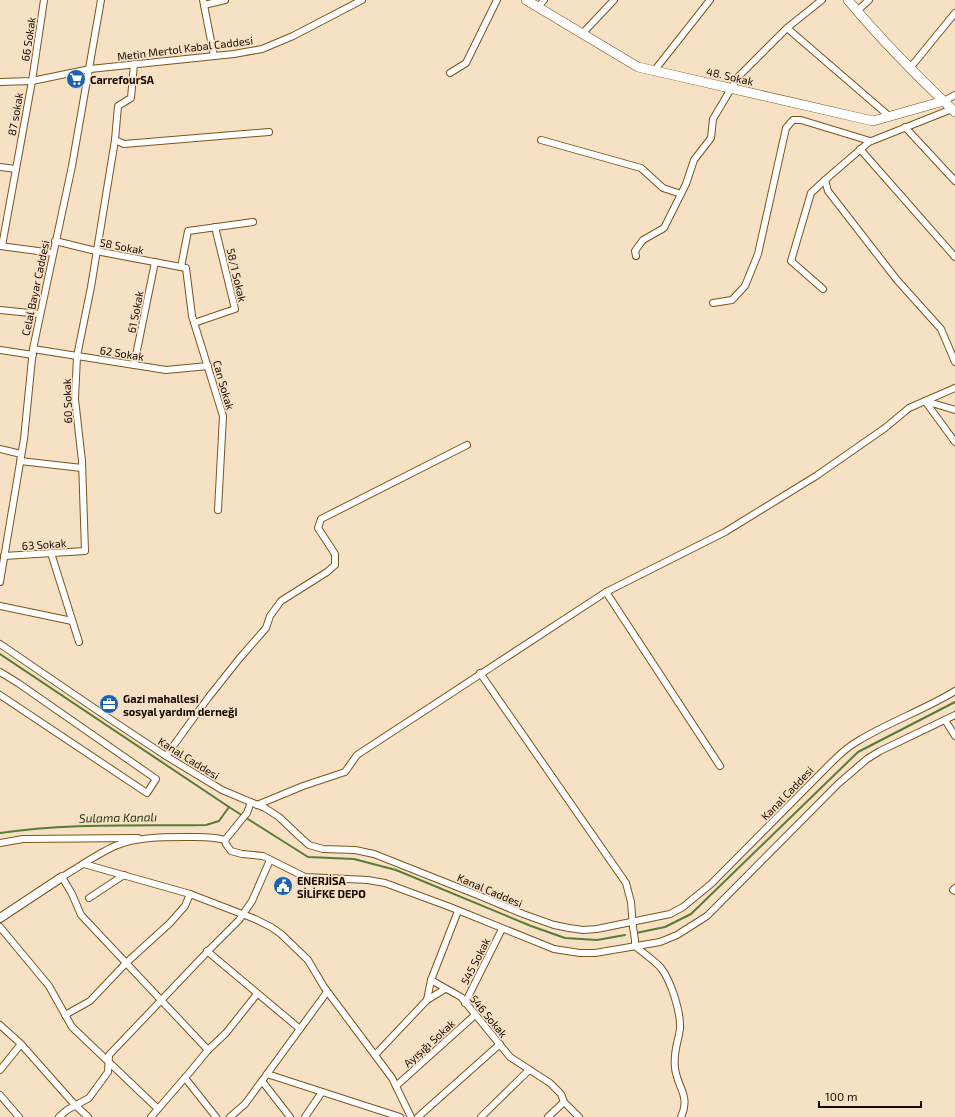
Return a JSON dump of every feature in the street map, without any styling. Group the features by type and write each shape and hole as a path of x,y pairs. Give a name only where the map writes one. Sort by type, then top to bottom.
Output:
{"main road":[{"name":"48. Sokak","path":"526,0 541,3 582,34 638,67 654,71 873,121 944,101"},
{"path":"848,0 868,25 953,110"}],"street":[{"name":"66 Sokak","path":"32,81 44,0"},
{"name":"Celal Bayar Caddesi","path":"0,582 21,458 33,352 55,241 72,166 101,0"},
{"path":"214,56 203,3 225,0"},
{"name":"Metin Mertol Kabal Caddesi","path":"0,82 32,81 90,69 214,56 262,49 293,36 362,0"},
{"path":"450,72 466,63 497,0"},
{"path":"582,34 614,0"},
{"path":"654,71 710,0"},
{"path":"636,256 635,251 642,240 664,228 686,184 694,160 711,138 713,119 730,88 738,77 787,28 822,0"},
{"path":"857,11 869,0"},
{"path":"910,68 955,13"},
{"path":"787,28 889,116"},
{"name":"60 Sokak","path":"85,551 82,468 75,399 76,356 91,287 115,140 118,106 131,98 134,64"},
{"name":"87 sokak","path":"1,246 32,81"},
{"path":"944,101 955,95"},
{"path":"823,289 791,261 811,193 870,141 953,110"},
{"path":"713,303 732,300 745,286 758,254 786,128 793,120 801,120 870,141"},
{"path":"905,127 955,180"},
{"path":"115,140 124,144 269,132"},
{"path":"541,140 641,168 663,188 681,194"},
{"path":"860,149 955,256"},
{"path":"0,167 16,170"},
{"path":"825,180 828,191 897,280 941,329 955,362"},
{"path":"184,267 188,231 253,222"},
{"name":"58/1 Sokak","path":"194,323 235,308 215,227"},
{"name":"58 Sokak","path":"55,241 96,251 184,267"},
{"path":"1,246 53,253"},
{"name":"61 Sokak","path":"134,365 155,262"},
{"name":"Can Sokak","path":"184,267 192,316 223,416 218,510"},
{"path":"0,310 40,314"},
{"name":"62 Sokak","path":"0,350 76,356 166,370 208,366"},
{"path":"225,840 254,804 345,772 357,755 480,673 606,592 725,532 816,476 885,428 909,408 955,388"},
{"path":"925,401 955,410"},
{"path":"925,401 955,442"},
{"path":"166,756 208,698 266,628 270,616 281,601 327,572 335,565 335,554 318,528 321,519 468,446"},
{"path":"0,449 21,458 82,468"},
{"name":"63 Sokak","path":"4,556 85,551"},
{"path":"51,553 79,642"},
{"path":"606,592 720,766"},
{"path":"0,606 72,621"},
{"name":"Kanal Caddesi","path":"0,644 85,703 166,756 222,790 279,817 309,845 323,849 355,850 374,854 523,914 554,925 583,930 596,929 670,914 683,908 711,884 832,762 846,750 872,733 944,698 955,691"},
{"path":"0,672 156,779 147,793 0,695"},
{"path":"480,673 626,883 631,902 635,946 660,968 678,1006 680,1028 673,1057 675,1075 685,1096 684,1110 681,1117"},
{"path":"225,840 231,851 242,854 263,856 305,877 368,880 384,883 458,910 554,949 580,953 595,953 660,942 677,935 707,916 838,784 866,759 955,715"},
{"path":"945,720 955,736"},
{"path":"0,843 22,839 156,837 216,837 225,840"},
{"path":"0,918 62,877 116,846 156,837"},
{"path":"59,1117 67,1110 89,1098 108,1072 109,1055 243,915 252,901 270,860"},
{"path":"84,864 190,894 271,927 281,934 308,960 327,992 392,1078 411,1117"},
{"path":"89,898 124,875"},
{"path":"62,877 72,894 81,915 160,1001 208,1050"},
{"path":"65,1015 90,1001 126,963 170,923 185,906 190,894"},
{"path":"427,1000 430,980 458,910"},
{"path":"0,927 49,986 72,1028 157,1108"},
{"name":"545 Sokak","path":"465,1003 502,929"},
{"path":"207,951 300,1029"},
{"name":"546 Sokak","path":"430,980 461,998 510,1057 550,1083 561,1094 564,1102 579,1117"},
{"path":"375,1055 427,1000 445,989"},
{"path":"230,1117 244,1104 262,1081 327,992"},
{"path":"151,1117 157,1108 185,1078 208,1050 226,1033 257,994"},
{"name":"Ayışığı Sokak","path":"396,1086 475,1015"},
{"path":"0,1026 21,1044 75,1105 88,1117"},
{"path":"0,1070 21,1044"},
{"path":"418,1117 500,1044"},
{"path":"482,1117 529,1070"},
{"path":"267,1074 400,1117"},
{"path":"185,1078 216,1117"},
{"path":"262,1081 290,1117"},
{"path":"305,1117 322,1092"},
{"path":"0,1095 19,1117"},
{"path":"548,1117 564,1102"}],"waterway":[{"path":"0,654 229,807 308,857 354,859 396,870 531,926 565,938 597,940 625,935"},
{"path":"636,933 665,927 691,914 858,752 955,702"},
{"name":"Sulama Kanalı","path":"0,833 77,826 206,825 219,821 229,807"}],"place":[{"name":"CarrefourSA","path":"76,79"},
{"name":"Gazi mahallesi sosyal yardım derneği","path":"109,704"},
{"name":"ENERJİSA SİLİFKE DEPO","path":"283,886"}]}
